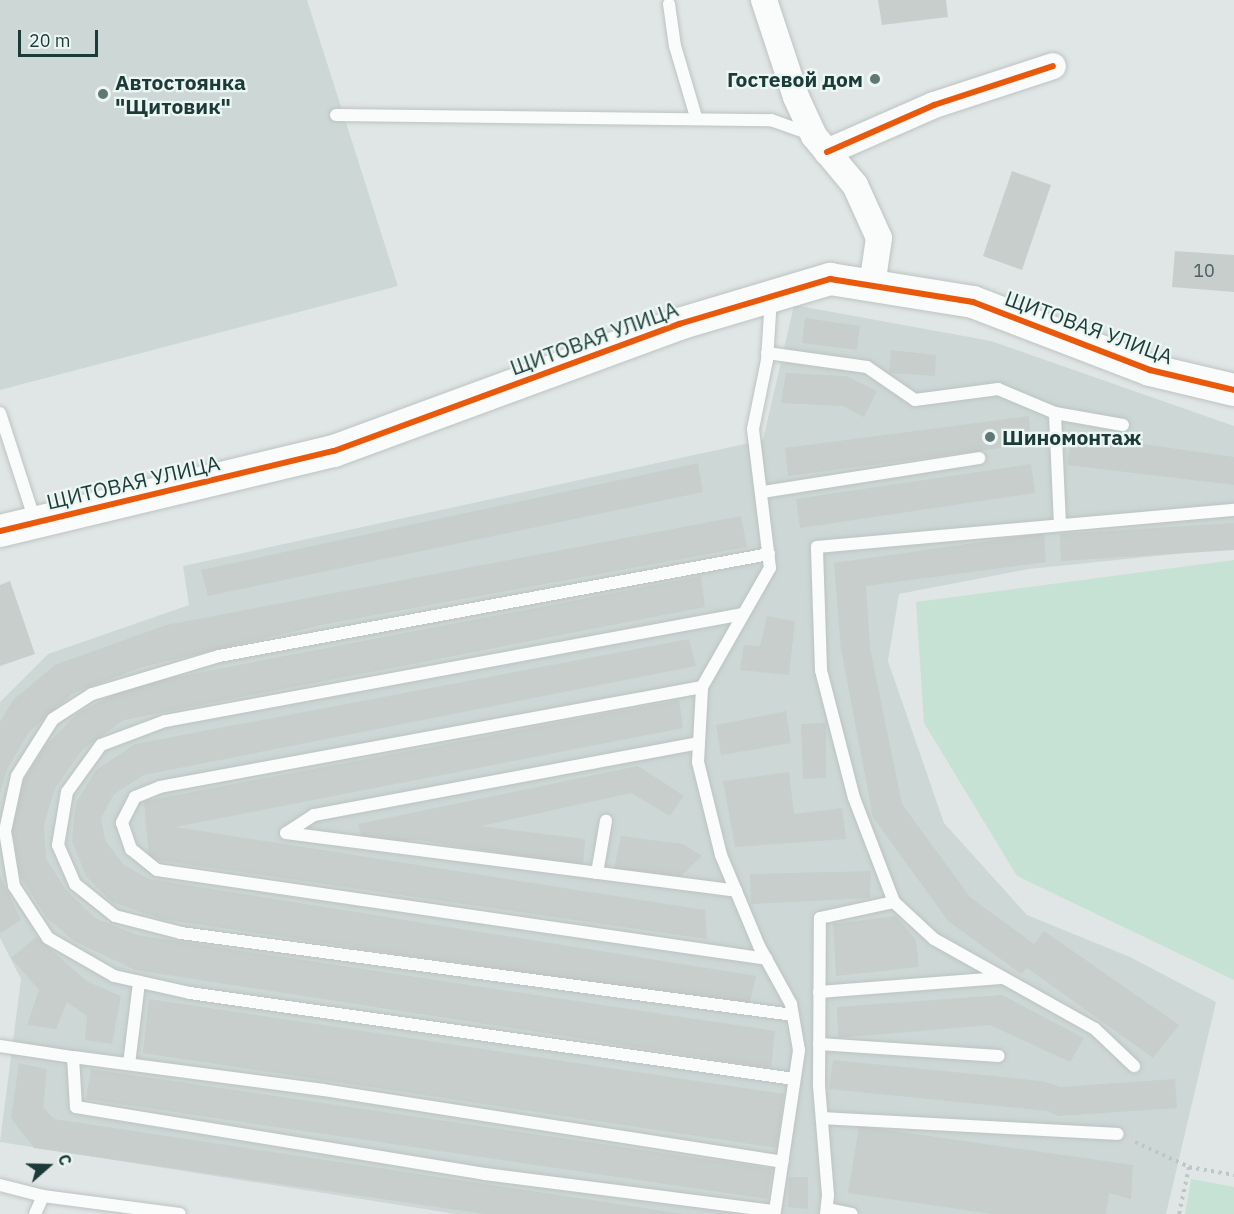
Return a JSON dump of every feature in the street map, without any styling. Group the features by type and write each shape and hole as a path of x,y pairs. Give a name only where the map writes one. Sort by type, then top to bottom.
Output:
{"street":[{"path":"764,0 796,97 821,144 855,185 879,238 872,286"},
{"path":"821,144 1053,66"},
{"name":"ЩИТОВАЯ УЛИЦА","path":"0,531 334,451 679,324 831,279 972,302 1150,370 1234,390"}],"lane":[{"path":"669,4 675,46 696,117"},
{"path":"336,115 696,117 771,120 821,144"},
{"path":"74,1057 76,1107 485,1174 775,1211 799,1050 793,1015 791,1004 767,959 718,845 698,762 702,687 770,568 763,492 753,429 767,353 771,297"},
{"path":"767,353 867,367 915,400 998,389 1055,413 1123,425"},
{"path":"1204,383 1234,396"},
{"path":"0,413 35,523"},
{"path":"1055,413 1060,525"},
{"path":"763,492 979,458"},
{"path":"1134,1066 1095,1029 934,939 894,902 854,798 821,670 817,547 1234,510"},
{"path":"769,555 219,656 92,693 53,719 17,776 4,831 15,886 48,938 114,976 139,982 448,1031 794,1079"},
{"path":"743,614 165,721 100,745 67,792 58,845 75,884 115,916 181,933 793,1015"},
{"path":"702,687 160,787 135,797 122,823 131,849 157,870 767,959"},
{"path":"699,743 314,815 286,833 736,891"},
{"path":"597,873 606,820"},
{"path":"852,1214 826,1211 819,1044 820,918 894,902"},
{"path":"819,992 1001,978"},
{"path":"129,1064 139,982"},
{"path":"819,1044 999,1056"},
{"path":"0,1046 324,1090 782,1162"},
{"path":"822,1118 1118,1134"},
{"path":"0,1185 44,1196 180,1214"},
{"path":"35,1214 44,1196"}],"path":[{"path":"1118,1134 1189,1167 1234,1175"},
{"path":"1179,1214 1189,1167"}],"shaded area":[{"path":"0,0 307,0 398,286 0,390"},
{"path":"794,305 991,341 1234,426 1234,548 1029,569 899,594 888,661 944,823 1027,915 1130,957 1216,1002 1166,1214 456,1214 0,1142 21,979 0,938 0,702 48,654 189,605 183,566 763,440"}],"green space":[{"path":"1234,560 1234,980 1017,876 924,723 916,602"},
{"path":"1191,1179 1234,1187 1234,1214 1185,1214"}],"building":[{"path":"878,0 946,0 948,17 882,25"},
{"path":"1012,171 1051,185 1022,270 983,256"},
{"path":"1175,251 1234,255 1234,292 1172,287"},
{"path":"805,318 860,326 857,350 802,343"},
{"path":"891,350 936,355 935,376 889,373"},
{"path":"786,373 846,376 877,391 864,417 843,406 781,403"},
{"path":"1029,416 1031,444 788,476 785,448"},
{"path":"1072,434 1234,457 1234,485 1067,465"},
{"path":"698,463 703,492 208,596 201,570"},
{"path":"1031,464 1035,493 800,528 796,499"},
{"path":"741,516 747,547 326,624 142,667 73,693 29,732 7,769 0,794 0,722 13,700 55,665 166,625"},
{"path":"1234,523 1234,550 1061,561 1060,534"},
{"path":"1044,533 1046,562 866,586 870,648 902,804 970,897 1034,944 1044,931 1179,1025 1153,1058 1027,968 1021,974 948,921 873,817 841,649 834,563"},
{"path":"701,576 705,607 124,720 82,750 55,788 44,825 46,858 65,889 95,918 137,935 775,1031 771,1068 135,970 74,941 47,918 21,878 12,832 21,785 44,747 78,713 130,686"},
{"path":"10,581 35,654 0,666 0,585"},
{"path":"767,616 795,621 789,675 740,670 744,645 760,646"},
{"path":"689,639 696,666 144,775 114,794 101,818 105,840 123,864 149,879 756,976 749,1006 161,919 112,902 86,876 72,841 76,803 96,770 135,744"},
{"path":"679,700 683,728 175,827 705,910 707,939 149,859 144,801"},
{"path":"786,711 791,743 721,755 716,725"},
{"path":"826,723 826,778 803,779 801,724"},
{"path":"638,766 684,796 670,816 631,793 481,826 585,839 583,866 419,840 363,841 358,824"},
{"path":"789,772 794,814 842,808 846,839 735,847 723,781"},
{"path":"621,836 683,844 702,856 680,877 614,869"},
{"path":"871,871 870,898 751,904 750,874"},
{"path":"0,876 21,920 1,933 0,931"},
{"path":"896,916 916,940 919,967 836,976 833,924"},
{"path":"36,937 88,982 121,996 112,1044 85,1040 87,1016 67,1002 56,1029 27,1025 39,990 11,958"},
{"path":"1002,995 1084,1038 1070,1062 990,1025 838,1038 837,1007"},
{"path":"149,999 784,1094 777,1148 143,1053"},
{"path":"833,1060 1042,1081 1061,1087 1175,1079 1177,1108 1058,1116 1048,1111 829,1089"},
{"path":"19,1063 47,1069 43,1107 54,1119 684,1214 485,1214 34,1148 11,1118"},
{"path":"91,1069 772,1169 767,1199 86,1099"},
{"path":"859,1126 1133,1165 1131,1199 1109,1193 1106,1214 992,1214 848,1193"},
{"path":"789,1177 808,1177 808,1209 788,1207"}],"cycle path":[{"path":"827,152 934,105 1053,66"},
{"path":"0,531 334,451 679,324 830,279 973,302 1150,370 1234,390"}],"place":[{"name":"Гостевой дом","path":"875,79"},
{"name":"Автостоянка \"Щитовик\"","path":"103,94"},
{"name":"Шиномонтаж","path":"990,437"}]}
